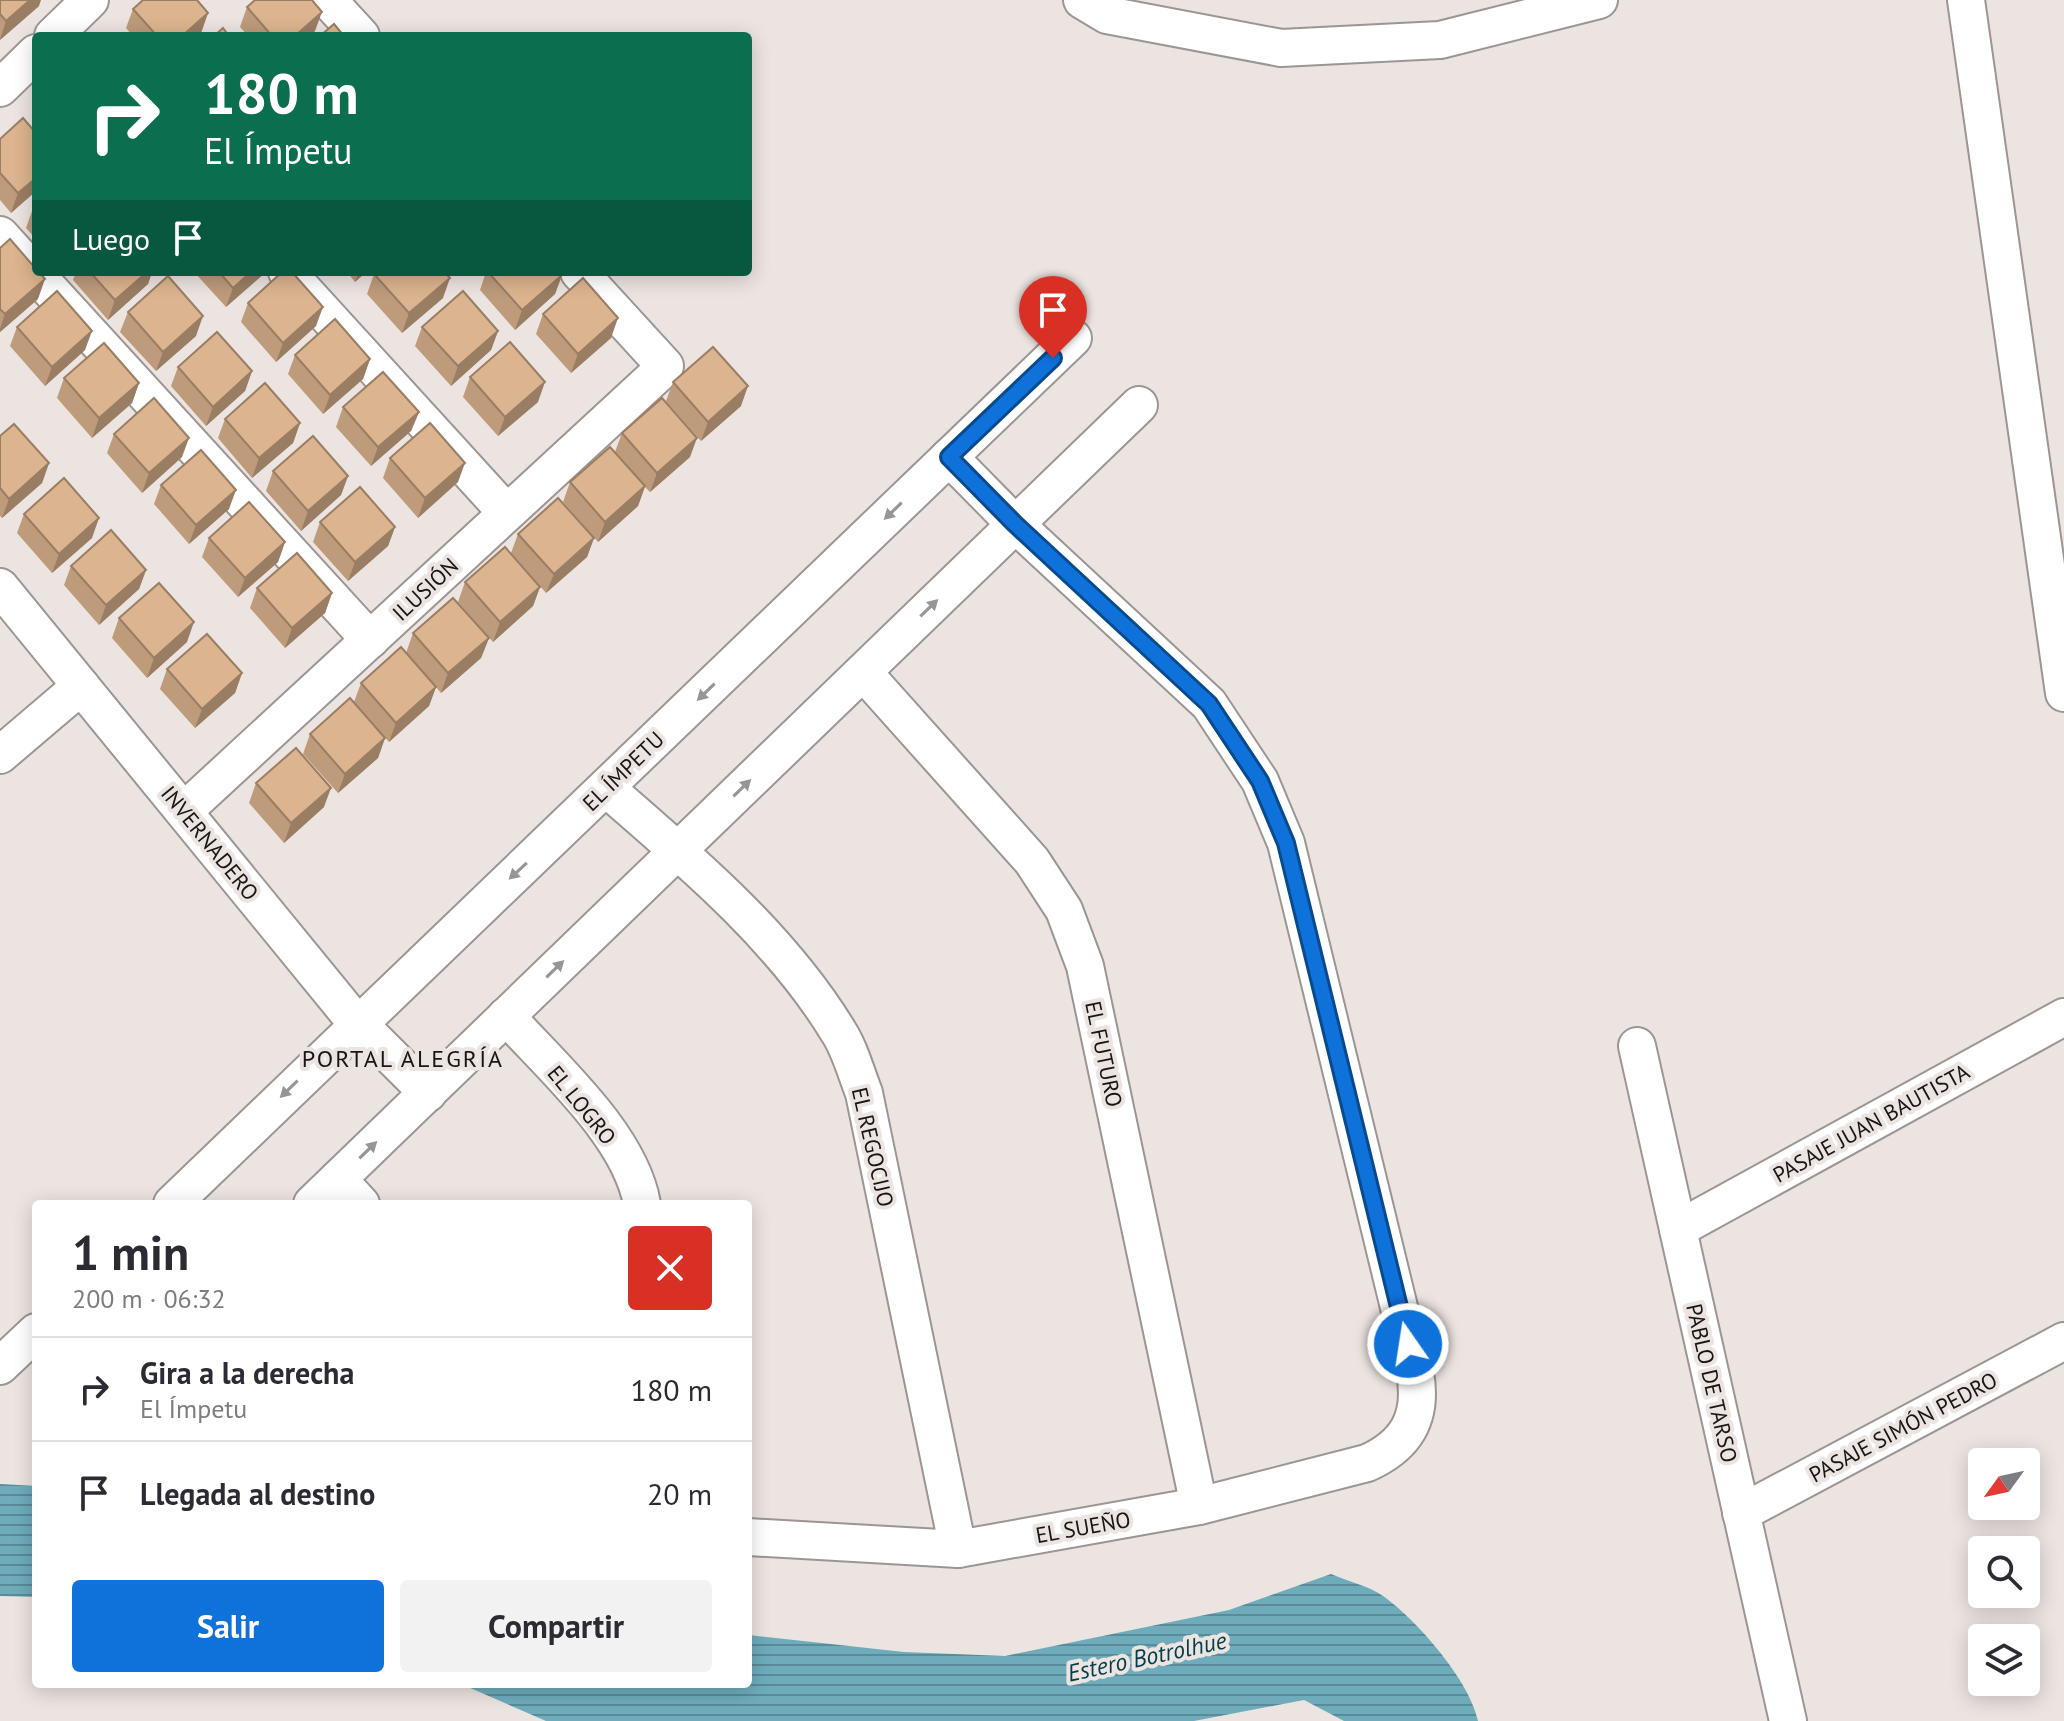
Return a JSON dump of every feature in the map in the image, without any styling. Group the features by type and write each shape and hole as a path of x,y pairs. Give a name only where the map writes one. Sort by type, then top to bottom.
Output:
{"street":[{"path":"64,32 90,0"},
{"path":"328,0 357,32"},
{"path":"1082,0 1107,15 1281,48 1440,40 1599,0"},
{"path":"1966,0 2064,693"},
{"path":"0,88 32,57"},
{"path":"0,235 32,270"},
{"path":"37,276 370,640"},
{"path":"291,276 506,512"},
{"name":"ILUSIÓN","path":"184,811 665,366 583,276"},
{"name":"EL ÍMPETU","path":"176,1200 1073,338"},
{"path":"325,1200 350,1192 428,1093 1139,405"},
{"path":"949,457 1015,524"},
{"name":"EL SUEÑO","path":"752,1537 958,1549 1199,1506 1367,1463 1388,1454 1404,1439 1415,1418 1419,1396 1415,1373 1286,843 1260,781 1209,704 1015,524"},
{"name":"INVERNADERO","path":"0,587 358,1023 428,1093"},
{"name":"EL FUTURO","path":"863,672 1032,861 1064,910 1085,966 1199,1506"},
{"path":"0,755 81,686"},
{"name":"EL REGOCIJO","path":"606,788 678,850 797,971 840,1033 864,1093 958,1549"},
{"name":"EL LOGRO","path":"506,1016 612,1136 640,1200"},
{"name":"PASAJE JUAN BAUTISTA","path":"1678,1229 2064,1017"},
{"name":"PABLO DE TARSO","path":"1637,1046 1788,1721"},
{"path":"0,1366 32,1336"},
{"name":"PASAJE SIMÓN PEDRO","path":"1741,1513 2064,1341"}],"water":[{"path":"0,1484 32,1486 32,1597 0,1596"},
{"name":"Estero Botrolhue","path":"1331,1574 1365,1586 1397,1607 1440,1652 1465,1688 1478,1721 1344,1721 1304,1700 1194,1721 546,1721 470,1688 752,1688 752,1635 904,1652 1005,1656 1229,1610"}],"building":[{"path":"0,0 30,0 6,21 0,14"},
{"path":"143,0 197,0 208,13 187,32 153,32 133,9"},
{"path":"255,0 312,0 322,12 300,32 269,32 247,7"},
{"path":"334,24 341,32 325,32"},
{"path":"23,118 32,128 32,181 18,193 0,173 0,139"},
{"path":"10,239 32,264 32,276 45,279 5,314 0,309 0,248"},
{"path":"94,276 142,276 115,300"},
{"path":"168,276 203,316 163,352 128,312"},
{"path":"222,276 246,276 233,288"},
{"path":"278,276 296,276 323,307 283,343 248,303"},
{"path":"376,276 450,278 409,313"},
{"path":"492,276 561,276 522,310"},
{"path":"583,278 618,318 578,354 543,314"},
{"path":"57,291 92,331 52,367 17,327"},
{"path":"463,291 498,331 458,366 422,327"},
{"path":"335,319 370,359 330,395 295,355"},
{"path":"217,332 252,371 213,407 178,367"},
{"path":"510,342 545,382 505,417 470,377"},
{"path":"104,343 139,383 99,418 64,378"},
{"path":"713,347 748,386 708,422 673,382"},
{"path":"383,372 419,412 378,447 343,407"},
{"path":"265,383 300,423 259,458 225,419"},
{"path":"154,398 189,438 149,473 114,434"},
{"path":"662,398 697,438 657,473 622,433"},
{"path":"430,423 465,463 425,498 390,458"},
{"path":"14,424 49,463 9,499 0,488 0,436"},
{"path":"313,436 348,476 308,511 273,471"},
{"path":"610,447 645,486 605,522 570,482"},
{"path":"201,450 236,490 196,525 161,485"},
{"path":"64,478 99,518 59,554 24,514"},
{"path":"360,487 395,527 355,562 320,522"},
{"path":"558,498 594,538 554,574 518,534"},
{"path":"249,502 285,542 245,578 209,538"},
{"path":"111,530 146,570 106,605 71,566"},
{"path":"505,547 540,587 500,622 465,582"},
{"path":"297,553 332,593 292,628 257,588"},
{"path":"159,583 194,622 154,658 119,618"},
{"path":"453,598 489,638 448,673 413,633"},
{"path":"207,634 242,673 202,709 167,669"},
{"path":"401,647 436,687 396,723 361,683"},
{"path":"350,698 385,738 345,774 310,734"},
{"path":"296,748 331,788 291,823 256,783"}],"district":[{"name":"PORTAL ALEGRÍA","path":"403,1059"}],"route":[{"path":"1053,358 949,457 1015,524 1209,704 1260,781 1286,843 1408,1344"}]}
